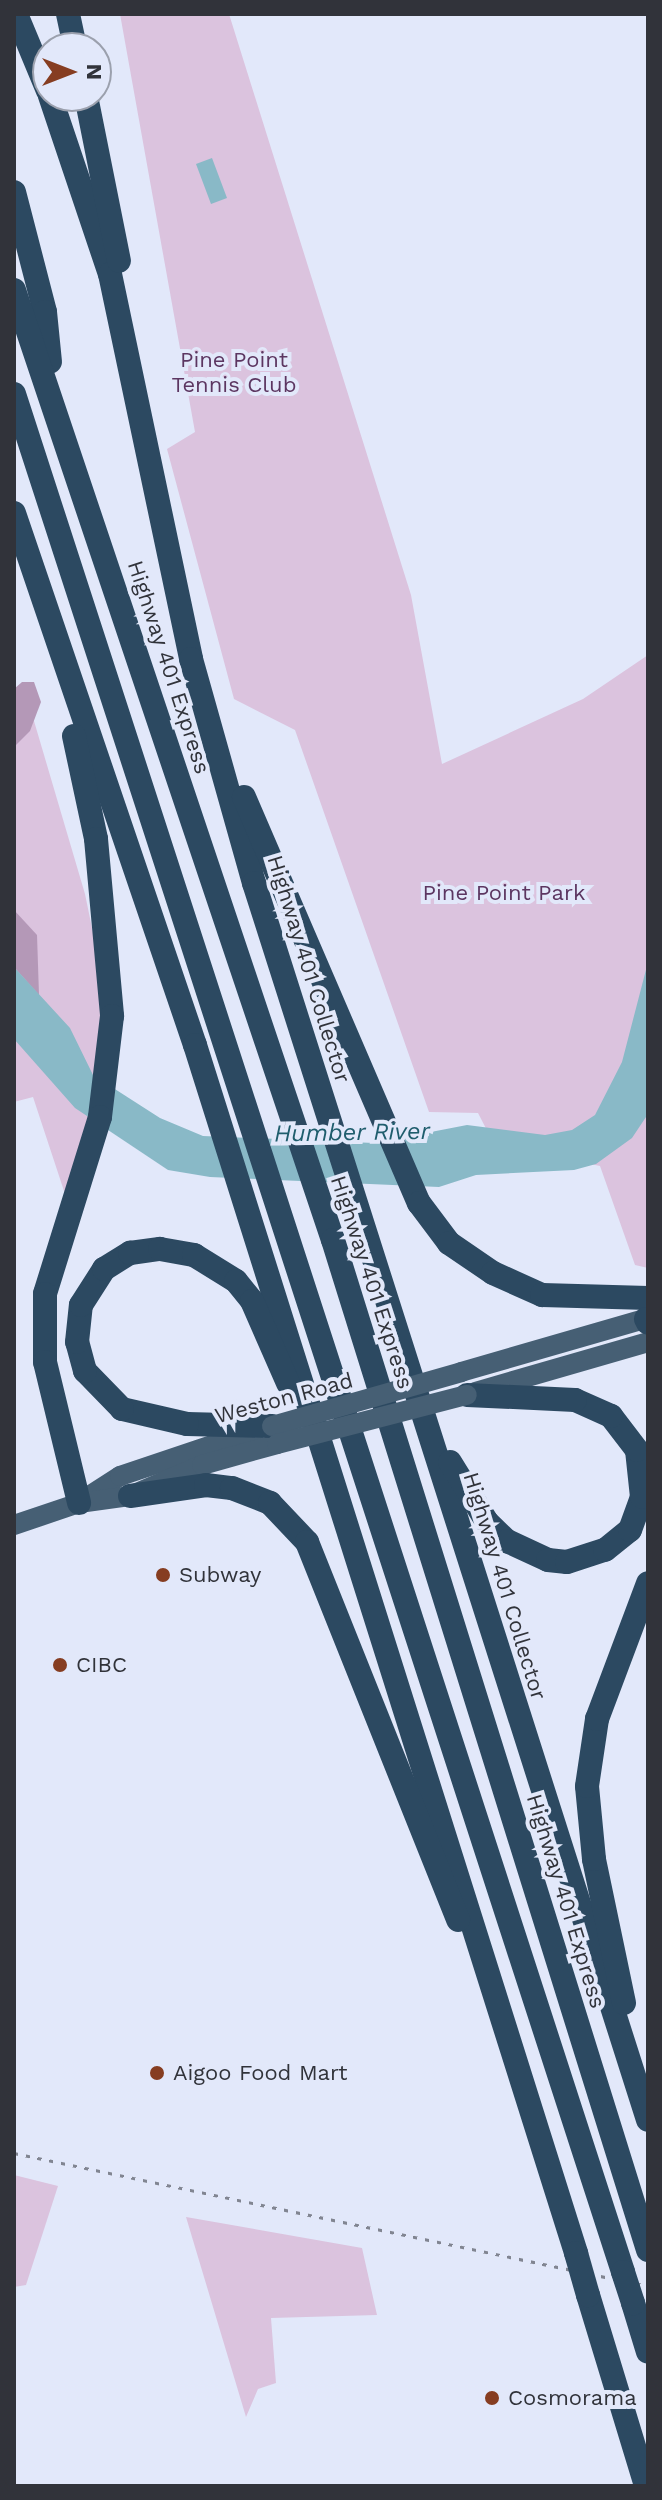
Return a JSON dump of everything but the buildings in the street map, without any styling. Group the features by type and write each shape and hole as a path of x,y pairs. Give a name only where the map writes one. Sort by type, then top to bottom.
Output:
{"highway":[{"name":"Highway 401 Collector","path":"16,14 32,53"},
{"name":"Highway 401 Collector","path":"55,112 120,318 191,659 308,1056 648,2120"},
{"path":"89,112 124,286 120,318"},
{"path":"14,192 45,312 55,400"},
{"name":"Highway 401 Express","path":"14,290 55,400 268,1056 333,1240 648,2250"},
{"path":"14,394 648,2352"},
{"path":"14,513 65,671 195,1045 506,2026 645,2484"},
{"path":"191,659 266,857 419,1203 449,1243 493,1273 542,1295 648,1320"},
{"path":"65,671 96,839 112,1016 100,1117 52,1257 43,1331 50,1390 79,1503"},
{"path":"274,1435 163,1421 122,1409 101,1392 80,1358 77,1323 81,1305 104,1269 130,1253 177,1250 212,1262 236,1281 252,1301 320,1446"},
{"path":"412,1376 455,1474 487,1522 507,1541 529,1554 567,1562 605,1550 630,1530 642,1497 642,1468 629,1433 611,1416 575,1400 464,1383"},
{"path":"130,1496 206,1485 232,1488 270,1503 307,1542 428,1852 506,2026"},
{"path":"648,1583 597,1719 587,1786 594,1859 648,2110"}],"main road":[{"name":"Weston Road","path":"79,1503 120,1476 464,1383 648,1320"},
{"name":"Weston Road","path":"14,1525 79,1503 130,1496 274,1435"}],"green space":[{"name":"Pine Point Park","path":"120,14 229,14 411,595 442,764 583,699 648,655 648,1268 635,1265 600,1166 494,1144 478,1113 429,1112 295,730 234,699 167,449 195,432"},
{"path":"34,721 85,894 105,991 108,1071 65,1194 33,1097 14,1102 14,727"},
{"path":"14,2175 58,2186 26,2285 14,2287"},
{"path":"186,2217 362,2248 377,2315 271,2318 276,2383 258,2389 246,2417"}],"shaded area":[{"path":"22,682 34,682 41,702 30,731 14,747 14,689"},
{"path":"14,910 37,935 39,995 14,967"}],"water":[{"path":"212,158 227,198 211,204 196,164"},
{"path":"648,962 648,1114 632,1138 596,1164 574,1170 476,1175 439,1187 210,1177 168,1170 75,1108 14,1039 14,967 70,1028 93,1075 160,1118 203,1136 374,1143 467,1125 545,1135 572,1130 595,1115 622,1062"}],"railway":[{"path":"14,2153 648,2286"}],"place":[{"name":"Subway","path":"163,1575"},
{"name":"CIBC","path":"60,1665"},
{"name":"Aigoo Food Mart","path":"157,2073"},
{"name":"Cosmorama","path":"492,2398"}],"park label":[{"name":"Pine Point Tennis Club","path":"234,372"}],"water label":[{"name":"Humber River","path":"352,1133"}]}
